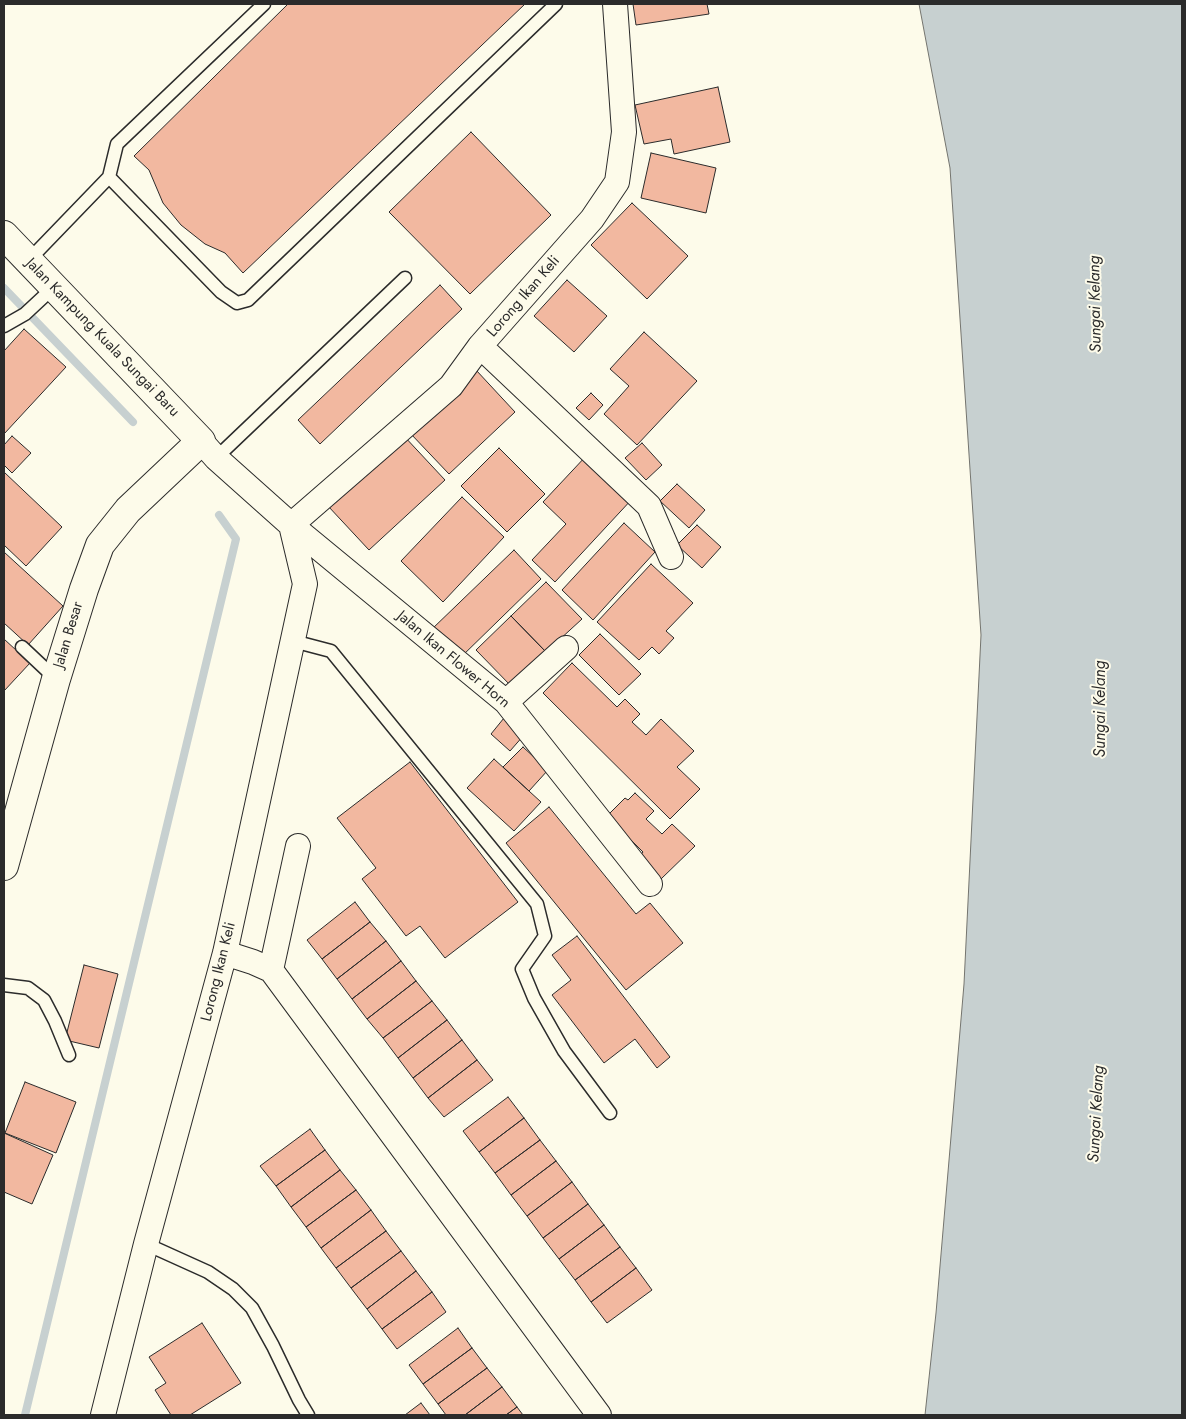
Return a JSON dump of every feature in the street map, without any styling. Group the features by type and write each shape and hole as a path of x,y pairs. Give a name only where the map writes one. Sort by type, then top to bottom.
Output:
{"street":[{"name":"Lorong Ikan Keli","path":"104,1415 146,1244 225,953 305,584 291,525 451,386 480,346 592,219 617,182 624,132 615,4"},
{"name":"Jalan Kampung Kuala Sungai Baru","path":"4,235 28,260 47,294 209,450"},
{"path":"480,346 649,506 671,558"},
{"path":"209,450 291,525"},
{"name":"Jalan Besar","path":"6,851 56,679 100,545 128,510 209,450"},
{"name":"Jalan Ikan Flower Horn","path":"291,525 506,702 650,884"},
{"path":"506,702 566,648"},
{"path":"271,970 298,846"},
{"path":"225,953 271,970 599,1415"}],"lane":[{"path":"28,260 109,177 117,144 264,4"},
{"path":"109,177 221,292 237,303 248,300 556,4"},
{"path":"209,450 405,278"},
{"path":"4,326 26,314 47,294"},
{"path":"293,641 331,651 538,904 545,936 522,969 534,998 564,1051 610,1113"},
{"path":"22,647 56,679"},
{"path":"4,985 28,988 44,1000 56,1021 69,1055"},
{"path":"146,1244 208,1272 233,1289 252,1308 308,1415"}],"water":[{"name":"Sungai Kelang","path":"919,4 1182,4 1182,1415 925,1415 936,1313 964,984 981,635 950,168"}],"building":[{"path":"288,4 525,4 243,273 225,253 205,244 181,225 163,203 149,170 134,156"},
{"path":"633,4 707,4 709,14 636,25"},
{"path":"718,87 730,142 674,154 671,139 644,144 635,105"},
{"path":"471,132 551,215 470,294 389,212"},
{"path":"651,153 716,168 706,213 641,198"},
{"path":"632,203 688,256 647,299 591,245"},
{"path":"567,280 607,316 574,352 534,316"},
{"path":"440,285 462,309 320,444 298,420"},
{"path":"24,329 66,367 4,434 4,351"},
{"path":"644,332 697,381 637,445 604,414 629,386 610,369"},
{"path":"476,370 515,412 449,474 410,433"},
{"path":"591,393 603,405 589,420 576,408"},
{"path":"403,435 445,480 369,550 328,506"},
{"path":"12,436 31,453 12,473 4,465 4,445"},
{"path":"642,443 662,465 646,480 625,458"},
{"path":"499,448 545,494 507,532 461,486"},
{"path":"587,455 633,498 555,582 532,560 566,524 543,502"},
{"path":"4,472 62,527 26,566 4,545"},
{"path":"677,484 705,510 689,528 660,501"},
{"path":"462,497 504,537 443,602 401,561"},
{"path":"624,523 655,552 593,620 562,590"},
{"path":"697,525 721,547 702,568 677,545"},
{"path":"514,550 541,579 459,659 431,630"},
{"path":"4,552 63,606 28,645 4,623"},
{"path":"651,564 693,603 666,631 674,638 659,654 652,647 639,660 597,622"},
{"path":"546,582 582,619 546,652 511,616"},
{"path":"511,616 546,652 512,687 476,650"},
{"path":"600,634 641,674 619,695 579,655"},
{"path":"4,639 30,663 4,691"},
{"path":"572,663 617,707 625,699 640,714 632,722 646,735 661,719 694,751 677,767 700,789 670,819 543,693"},
{"path":"504,718 524,735 510,751 491,734"},
{"path":"523,747 548,770 529,791 503,767"},
{"path":"494,759 541,802 514,831 467,788"},
{"path":"410,762 518,902 445,958 420,926 406,936 362,879 376,868 337,818"},
{"path":"635,793 654,811 646,819 662,834 672,824 695,846 661,879 639,857 643,852 607,816 625,798 628,800"},
{"path":"549,807 636,914 650,903 683,943 626,990 506,843"},
{"path":"355,902 370,922 322,959 307,940"},
{"path":"370,922 386,941 337,979 322,959"},
{"path":"577,936 670,1057 657,1068 635,1039 604,1063 552,995 571,980 552,955"},
{"path":"386,941 401,961 352,999 337,979"},
{"path":"401,961 416,981 367,1019 352,999"},
{"path":"84,965 118,974 99,1048 65,1040"},
{"path":"416,981 432,1001 383,1038 367,1019"},
{"path":"432,1001 447,1020 398,1058 383,1038"},
{"path":"447,1020 462,1040 413,1078 398,1058"},
{"path":"462,1040 477,1060 428,1098 413,1078"},
{"path":"477,1060 493,1080 444,1117 428,1098"},
{"path":"25,1082 76,1102 56,1153 5,1133"},
{"path":"508,1097 524,1118 479,1152 463,1131"},
{"path":"524,1118 540,1140 495,1173 479,1152"},
{"path":"310,1129 325,1150 276,1186 260,1166"},
{"path":"4,1133 53,1155 32,1204 4,1192"},
{"path":"540,1140 556,1161 511,1195 495,1173"},
{"path":"325,1150 340,1170 291,1207 276,1186"},
{"path":"556,1161 572,1182 527,1216 511,1195"},
{"path":"340,1170 356,1190 306,1227 291,1207"},
{"path":"572,1182 588,1204 543,1238 527,1216"},
{"path":"356,1190 371,1210 321,1248 306,1227"},
{"path":"588,1204 604,1225 559,1259 543,1238"},
{"path":"371,1210 386,1231 336,1268 321,1248"},
{"path":"604,1225 620,1247 575,1280 559,1259"},
{"path":"386,1231 401,1251 351,1288 336,1268"},
{"path":"620,1247 636,1268 591,1302 575,1280"},
{"path":"401,1251 416,1271 367,1309 351,1288"},
{"path":"636,1268 652,1290 607,1323 591,1302"},
{"path":"416,1271 432,1292 382,1329 367,1309"},
{"path":"432,1292 446,1312 397,1349 382,1329"},
{"path":"202,1323 241,1383 190,1415 171,1415 155,1390 166,1383 149,1357"},
{"path":"458,1328 472,1348 423,1384 409,1365"},
{"path":"472,1348 487,1368 438,1404 423,1384"},
{"path":"487,1368 502,1387 465,1415 446,1415 438,1404"},
{"path":"502,1387 517,1407 506,1415 465,1415"},
{"path":"421,1403 430,1415 405,1415"},
{"path":"517,1407 523,1415 506,1415"}],"waterway":[{"path":"4,288 133,422"},
{"path":"25,1415 236,539 219,515"}]}
